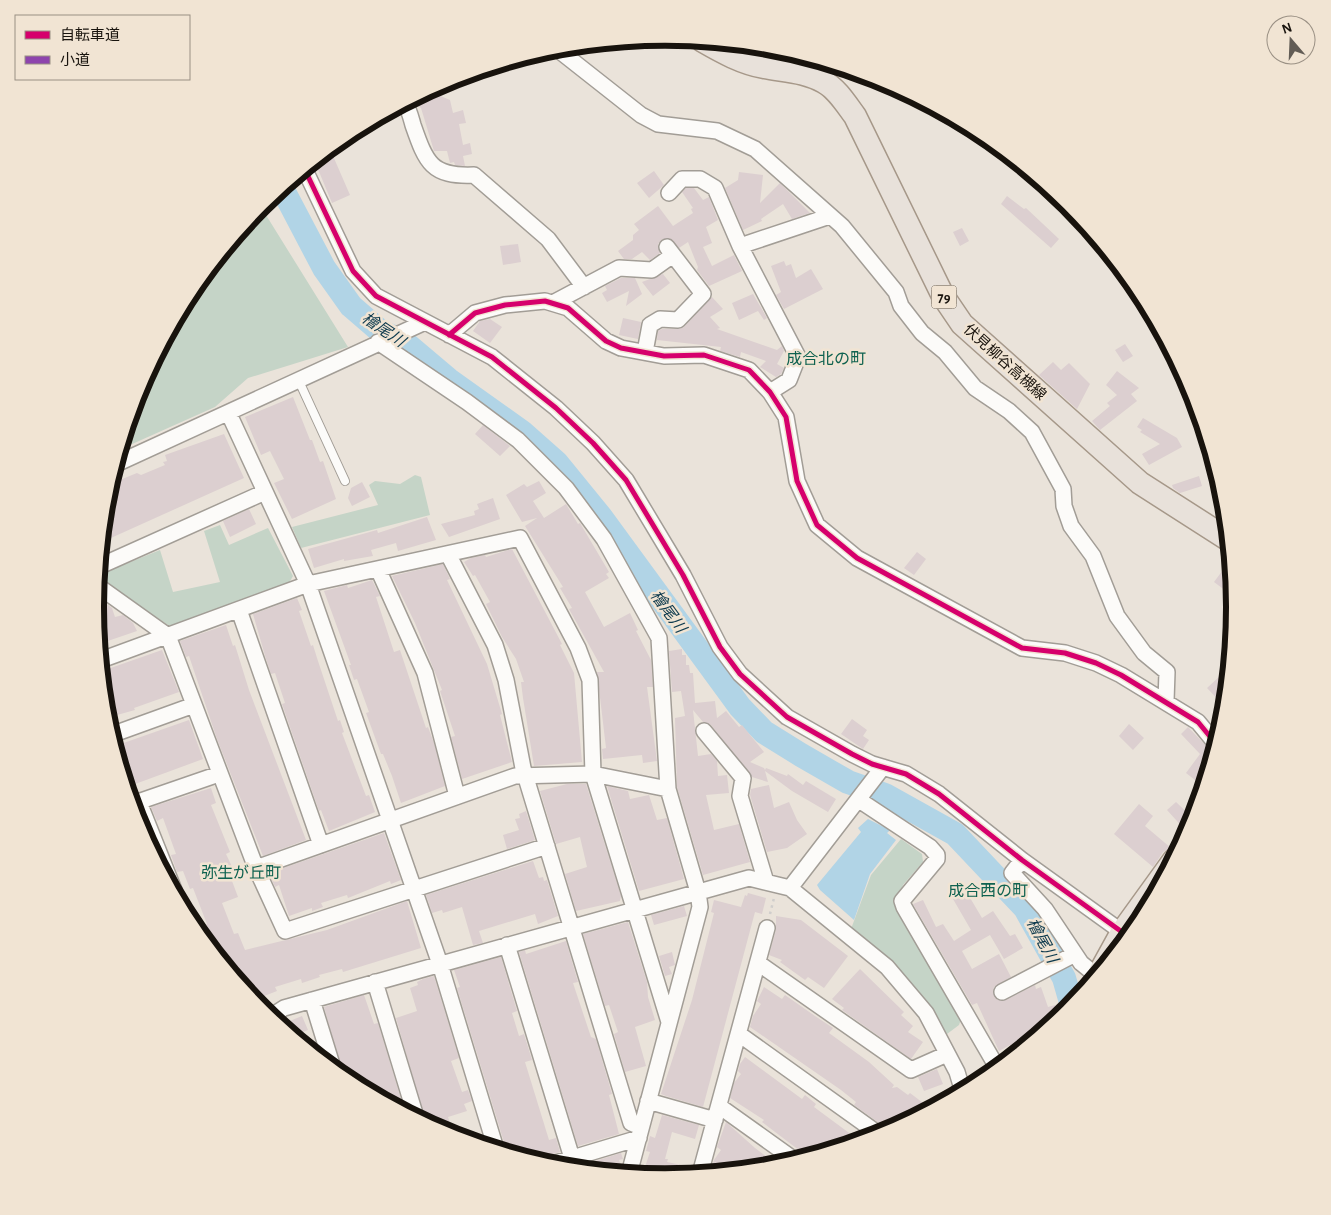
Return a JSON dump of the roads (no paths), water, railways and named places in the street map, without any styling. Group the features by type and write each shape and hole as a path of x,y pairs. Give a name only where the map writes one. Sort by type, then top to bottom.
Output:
{"main road":[{"name":"伏見柳谷高槻線","path":"718,49 739,60 763,67 799,72 824,82 841,96 855,116 943,296 962,324 1140,483 1222,536"},
{"path":"1119,938 1137,911"}],"street":[{"path":"565,55 641,115 658,124 717,131 755,149 830,216 861,249 896,292 900,306 922,333 946,352 974,388 1009,411 1032,432 1063,489 1064,506 1071,526 1093,556 1117,616 1144,653 1167,672 1166,700"},
{"path":"407,109 424,156 437,169 455,176 474,174 548,239 584,287"},
{"path":"308,176 353,271 376,296 492,358 556,408 593,443 626,480 683,575 720,647 740,674 787,717 881,770 906,774 939,794 1022,860 1122,932"},
{"path":"669,193 682,179 700,178 715,188 740,246 798,357 789,380 770,392"},
{"path":"740,246 830,216"},
{"path":"553,304 619,268 652,270 670,251 702,294 678,320 660,319 650,325 645,352"},
{"path":"448,334 475,313 505,305 545,301 568,308 606,341 621,348 664,356 704,355 749,370 770,392 786,417 797,481 817,525 857,558 1022,648 1065,653 1096,663 1166,700 1198,722 1211,739"},
{"path":"123,461 229,414 298,379 424,322"},
{"path":"378,342 467,402 518,440 566,488 604,539 659,638 668,789 698,892 700,907 631,1168"},
{"path":"229,414 308,584 440,964 494,1142"},
{"path":"106,563 265,492"},
{"path":"107,658 308,584 520,538 578,648 590,680 593,774 669,1022"},
{"path":"448,554 495,646 506,680 525,774 631,1123 640,1133"},
{"path":"378,569 425,673 457,796"},
{"path":"104,591 168,636 256,868 285,931 547,846"},
{"path":"239,610 321,845"},
{"path":"118,732 194,705"},
{"path":"704,731 742,778 740,796 766,882"},
{"path":"790,888 881,770"},
{"path":"139,802 219,774"},
{"path":"256,868 457,796 525,774 593,774 668,789"},
{"path":"859,799 930,847 937,855 937,859 902,901 994,1062"},
{"path":"1022,860 1012,873 1045,909 1070,957 1092,972"},
{"path":"278,1012 284,1008 375,982 749,878 790,888 887,967 902,982 926,1013 957,1072 961,1084"},
{"path":"702,1168 767,928"},
{"path":"507,945 572,1158"},
{"path":"1002,992 1070,957"},
{"path":"758,963 911,1070 948,1054"},
{"path":"375,982 413,1109"},
{"path":"312,1000 330,1057"},
{"path":"739,1034 872,1129"},
{"path":"648,1101 717,1113 787,1155"},
{"path":"566,1160 640,1133"}],"lane":[{"path":"298,379 344,481"}],"water":[{"path":"868,819 890,830 887,833 896,840 870,874 854,920 820,890 817,885 861,832 858,828"}],"waterway":[{"name":"檜尾川","path":"286,195 324,268 351,306 380,331 404,342 449,380 522,432 557,463 601,517 740,707 764,732 848,782 885,795 955,834 1025,908 1064,978 1069,996"}],"district":[{"name":"成合北の町","path":"826,358"},
{"name":"弥生が丘町","path":"241,872"},
{"name":"成合西の町","path":"988,890"}]}
